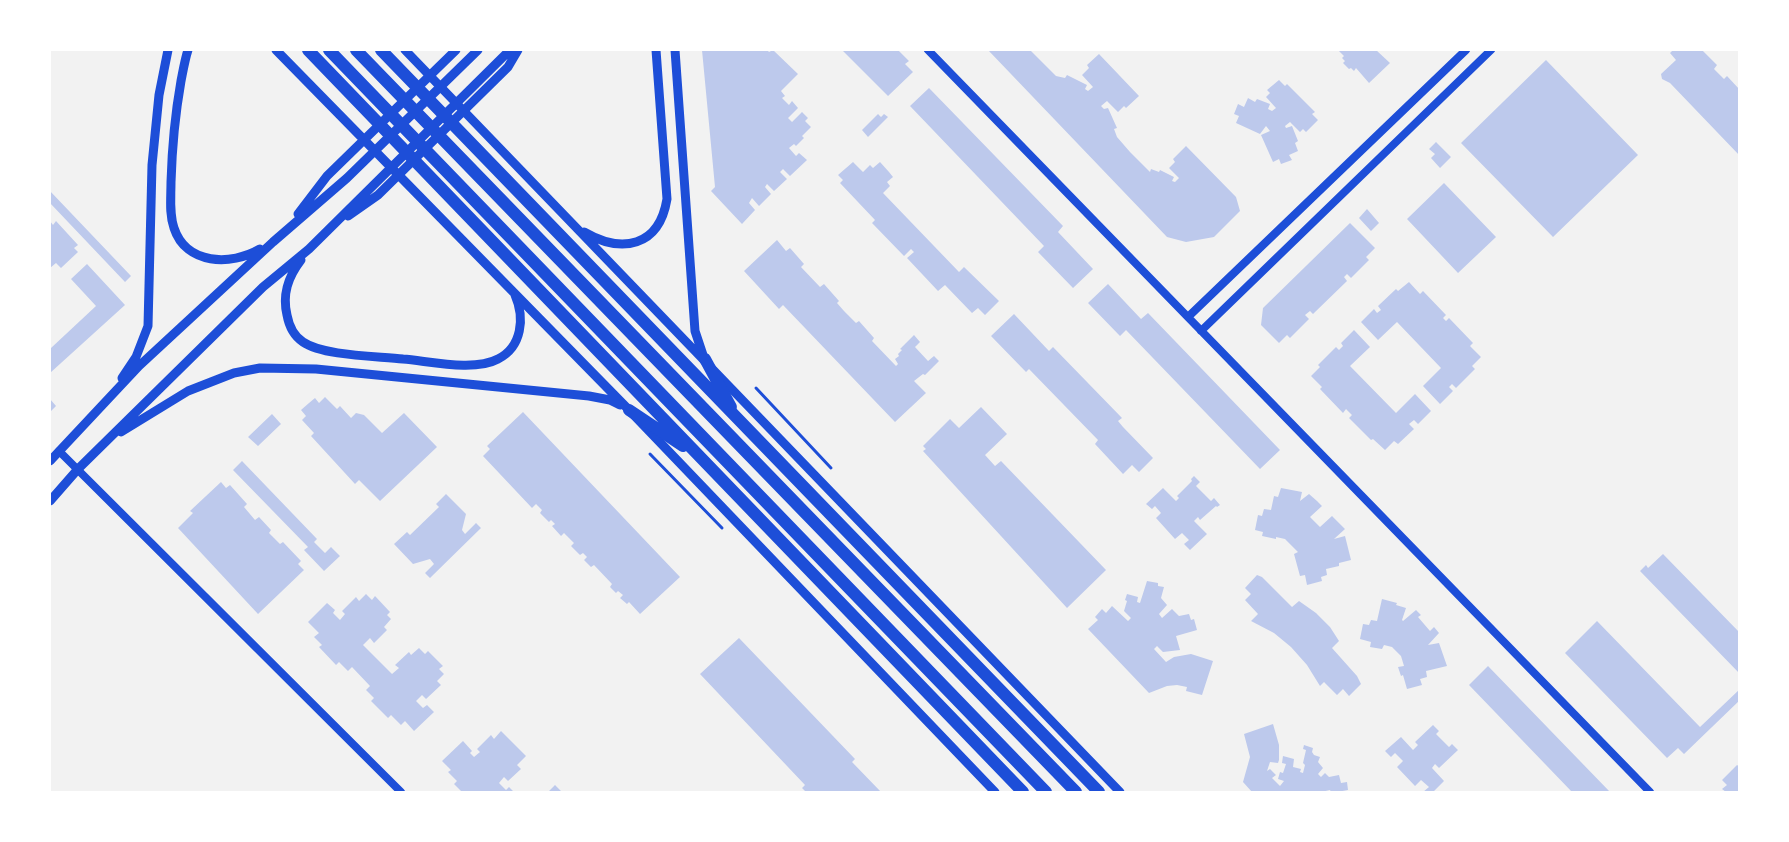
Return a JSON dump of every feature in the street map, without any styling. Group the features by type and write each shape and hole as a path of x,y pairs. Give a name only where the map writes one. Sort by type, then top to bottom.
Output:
{"highway":[{"path":"308,50 1023,792"},
{"path":"329,50 1046,792"},
{"path":"356,50 1076,792"},
{"path":"381,50 1099,792"},
{"path":"705,360 739,421"},
{"path":"629,410 706,462"},
{"path":"987,676 1042,757"}],"main road":[{"path":"103,405 136,357 148,326 152,165 159,95 168,50"},
{"path":"188,50 177,107 172,158 170,208 176,234 189,249 223,261 244,258 273,242"},
{"path":"405,50 1120,792"},
{"path":"286,230 327,176 456,50"},
{"path":"50,460 139,366 286,230 347,178 478,50"},
{"path":"50,501 78,469 263,287 309,249 510,50"},
{"path":"329,229 378,195 508,67 518,50"},
{"path":"568,220 603,242 618,244 636,242 646,238 660,224 667,199 656,50"},
{"path":"675,50 695,331 705,360"},
{"path":"277,51 629,410 995,792"},
{"path":"309,249 287,283 285,310 297,337 305,344 325,350 465,365 490,362 506,354 520,332 518,302 510,288"},
{"path":"109,439 188,391 234,373 260,368 316,369 589,396 610,399 629,410"}],"street":[{"path":"928,50 1650,792"},
{"path":"1188,317 1466,50"},
{"path":"1201,331 1491,50"},
{"path":"59,451 401,792"}],"path":[{"path":"756,388 831,468"},
{"path":"650,454 722,528"}],"building":[{"path":"702,50 767,50 769,52 773,50 798,74 781,91 785,96 782,98 789,105 792,101 798,108 788,118 792,122 802,112 808,118 805,121 811,127 796,146 794,144 789,148 796,156 799,153 807,160 790,176 783,169 780,172 787,179 774,191 767,184 765,187 771,194 759,206 752,198 749,203 755,210 742,224 711,191 715,187"},
{"path":"842,50 898,50 909,61 905,64 913,72 888,96"},
{"path":"988,50 1030,50 1056,76 1065,78 1067,75 1087,85 1085,89 1088,91 1093,87 1082,75 1089,68 1087,65 1099,54 1139,96 1118,112 1107,101 1101,106 1104,109 1108,108 1117,128 1114,129 1117,137 1130,152 1150,172 1151,169 1159,172 1160,170 1174,177 1172,181 1175,182 1179,178 1169,168 1175,162 1173,159 1186,146 1236,197 1240,211 1214,237 1186,242 1167,237"},
{"path":"1338,50 1376,50 1390,63 1369,83 1356,68 1354,71 1343,63 1344,56"},
{"path":"1673,50 1702,50 1717,65 1714,69 1724,79 1727,76 1740,90 1740,156 1670,83 1662,79 1661,74 1676,60 1670,53"},
{"path":"1546,60 1638,155 1553,237 1461,143"},
{"path":"1279,80 1285,86 1287,84 1315,112 1312,114 1318,120 1306,132 1303,129 1300,132 1290,122 1285,126 1286,128 1292,126 1298,141 1295,143 1298,151 1289,155 1292,160 1281,164 1279,159 1273,162 1261,135 1270,131 1266,126 1260,134 1236,123 1239,116 1234,114 1238,104 1244,107 1248,98 1255,102 1257,99 1270,104 1268,109 1272,111 1276,108 1266,97 1270,93 1267,90"},
{"path":"929,88 1063,226 1058,232 1093,269 1073,288 1038,252 1044,246 910,106"},
{"path":"878,114 881,117 884,114 888,117 868,137 862,130"},
{"path":"1436,142 1451,157 1440,168 1431,158 1435,154 1429,149"},
{"path":"853,162 863,172 870,165 873,168 880,162 889,172 893,177 887,182 890,186 883,193 959,272 964,267 999,301 985,315 978,308 972,313 945,285 938,291 907,258 914,252 911,249 904,256 872,223 875,220 840,183 843,180 838,175"},
{"path":"1444,183 1496,237 1458,273 1407,219"},
{"path":"50,191 131,276 125,282 50,203"},
{"path":"1367,209 1379,223 1371,231 1359,218"},
{"path":"50,221 53,225 56,221 78,245 74,248 78,252 61,268 56,263 50,268"},
{"path":"1350,223 1375,248 1366,257 1369,260 1351,278 1347,274 1344,277 1347,281 1313,314 1310,311 1305,315 1309,319 1290,338 1287,335 1279,343 1261,325 1263,308"},
{"path":"777,240 786,251 790,248 804,264 801,267 820,287 824,284 839,301 837,303 856,323 859,321 874,338 872,341 896,366 898,364 895,359 902,350 900,349 914,335 920,342 915,347 928,361 934,356 939,361 925,375 923,374 914,381 926,393 895,422 783,305 779,309 744,271"},
{"path":"87,264 125,305 50,373 50,346 51,348 96,306 71,279"},
{"path":"1409,282 1420,294 1423,291 1446,315 1443,318 1446,321 1449,318 1473,343 1470,346 1481,357 1472,366 1475,369 1456,388 1452,384 1449,387 1453,391 1440,404 1423,386 1441,368 1397,322 1378,340 1361,322 1374,309 1377,313 1381,310 1378,306 1396,289 1398,291"},
{"path":"1108,284 1141,319 1148,313 1280,450 1260,469 1126,330 1120,336 1088,303"},
{"path":"1014,314 1049,351 1053,347 1122,418 1118,421 1153,458 1139,472 1132,465 1123,474 1095,444 1098,440 1029,369 1026,372 991,336"},
{"path":"1354,330 1370,347 1350,366 1396,413 1415,394 1431,411 1418,424 1414,420 1409,424 1414,429 1398,444 1394,441 1385,450 1373,439 1371,440 1349,418 1352,415 1346,409 1343,413 1311,376 1320,367 1318,365 1336,347 1339,350 1343,346 1341,343"},
{"path":"325,397 337,409 340,406 351,418 356,413 364,415 382,433 404,413 437,447 380,501 359,480 355,484 311,436 314,433 302,420 306,416 301,410 315,398 319,403"},
{"path":"50,399 56,406 50,412"},
{"path":"981,407 1007,434 985,455 995,466 1001,461 1106,570 1067,608 923,451 926,449 923,446 950,419 959,428"},
{"path":"523,412 680,577 640,614 629,602 627,604 620,598 623,595 618,591 616,593 610,587 612,584 594,565 591,567 584,560 587,557 583,553 580,555 571,546 574,543 564,533 561,536 552,526 555,524 551,520 549,522 540,513 542,510 536,504 532,508 483,456 490,449 487,446"},
{"path":"272,414 281,424 258,446 248,437"},
{"path":"242,461 317,539 314,542 325,553 331,547 340,556 324,571 304,550 308,547 233,470"},
{"path":"1194,476 1200,482 1196,486 1211,501 1214,498 1220,505 1200,520 1198,517 1194,521 1207,534 1190,550 1184,544 1189,540 1182,533 1175,539 1156,518 1161,513 1155,506 1152,509 1146,504 1163,488 1176,501 1179,498 1177,496"},
{"path":"221,482 226,488 230,485 247,504 244,507 255,520 259,517 271,530 269,533 280,544 283,542 301,561 298,564 304,570 258,614 178,528 193,513 190,511"},
{"path":"1281,488 1302,492 1300,501 1309,494 1322,506 1310,517 1320,527 1332,516 1345,529 1334,539 1345,536 1351,560 1326,569 1327,575 1321,577 1322,581 1307,585 1305,575 1300,576 1294,554 1298,552 1285,539 1262,536 1263,532 1255,530 1258,515 1262,516 1264,509 1271,510 1274,496 1278,497"},
{"path":"446,494 466,514 462,530 465,534 476,523 481,528 430,578 425,573 434,564 430,559 413,564 394,544 407,532 410,535 439,507 436,504"},
{"path":"1663,554 1740,633 1740,674 1640,571 1646,565 1648,568"},
{"path":"1257,575 1262,577 1292,607 1299,601 1330,627 1339,641 1332,648 1357,676 1361,684 1349,696 1343,689 1337,695 1324,682 1320,686 1307,665 1291,647 1274,633 1251,621 1258,614 1245,600 1251,594 1245,588"},
{"path":"1147,581 1164,587 1161,598 1167,605 1159,614 1162,618 1172,609 1179,616 1189,614 1191,620 1194,619 1197,630 1176,636 1180,650 1163,652 1157,646 1154,649 1166,662 1174,657 1191,654 1213,661 1202,695 1186,691 1187,687 1177,685 1149,693 1088,629 1098,620 1095,617 1102,609 1106,613 1112,606 1128,621 1131,618 1124,611 1127,594 1138,597 1137,602 1140,603"},
{"path":"366,594 372,600 375,596 390,612 387,615 391,619 384,627 387,630 374,643 370,638 363,645 392,674 399,668 395,665 409,652 411,655 419,648 425,654 428,651 443,666 439,669 444,674 437,681 441,685 426,699 422,695 416,701 423,708 427,705 434,712 414,731 405,721 401,725 391,715 388,718 371,701 374,698 366,690 370,686 352,667 348,671 339,662 336,665 319,647 322,645 314,637 319,633 308,622 327,603 335,610 333,613 340,620 345,614 342,611 356,597 359,601"},
{"path":"1382,599 1406,608 1403,621 1416,610 1421,615 1418,617 1430,631 1434,627 1439,633 1428,645 1439,643 1447,666 1426,671 1427,677 1420,679 1422,685 1407,689 1398,667 1404,666 1401,656 1392,647 1384,645 1382,649 1370,647 1371,642 1360,639 1363,624 1369,625 1371,620 1377,621"},
{"path":"1597,621 1700,727 1740,689 1740,700 1684,754 1678,748 1667,758 1565,653"},
{"path":"739,638 855,759 852,762 881,792 806,792 802,788 805,785 700,674"},
{"path":"1488,666 1610,792 1572,792 1469,685"},
{"path":"1273,724 1279,745 1279,760 1278,763 1270,762 1267,771 1270,769 1276,775 1272,778 1280,786 1284,781 1278,779 1286,764 1282,763 1283,756 1294,759 1293,767 1301,769 1300,772 1303,773 1306,750 1303,749 1304,745 1313,748 1314,755 1320,757 1318,762 1323,768 1318,774 1321,777 1325,773 1329,777 1339,775 1341,783 1347,782 1348,790 1252,792 1243,782 1250,757 1244,734"},
{"path":"1433,725 1439,731 1436,734 1449,747 1452,744 1458,750 1439,768 1435,764 1432,768 1444,781 1433,792 1423,792 1429,787 1421,780 1415,786 1397,767 1403,761 1395,753 1391,757 1385,751 1401,737 1413,750 1418,745 1415,742"},
{"path":"501,731 526,756 517,765 521,769 508,781 504,777 499,783 506,790 509,787 514,792 462,792 454,784 457,781 448,772 451,770 442,761 463,741 474,757 480,752 477,749 491,735 494,739"},
{"path":"1737,765 1740,767 1740,792 1726,792 1722,789 1727,785 1722,780"},
{"path":"555,785 562,792 548,792"}]}
